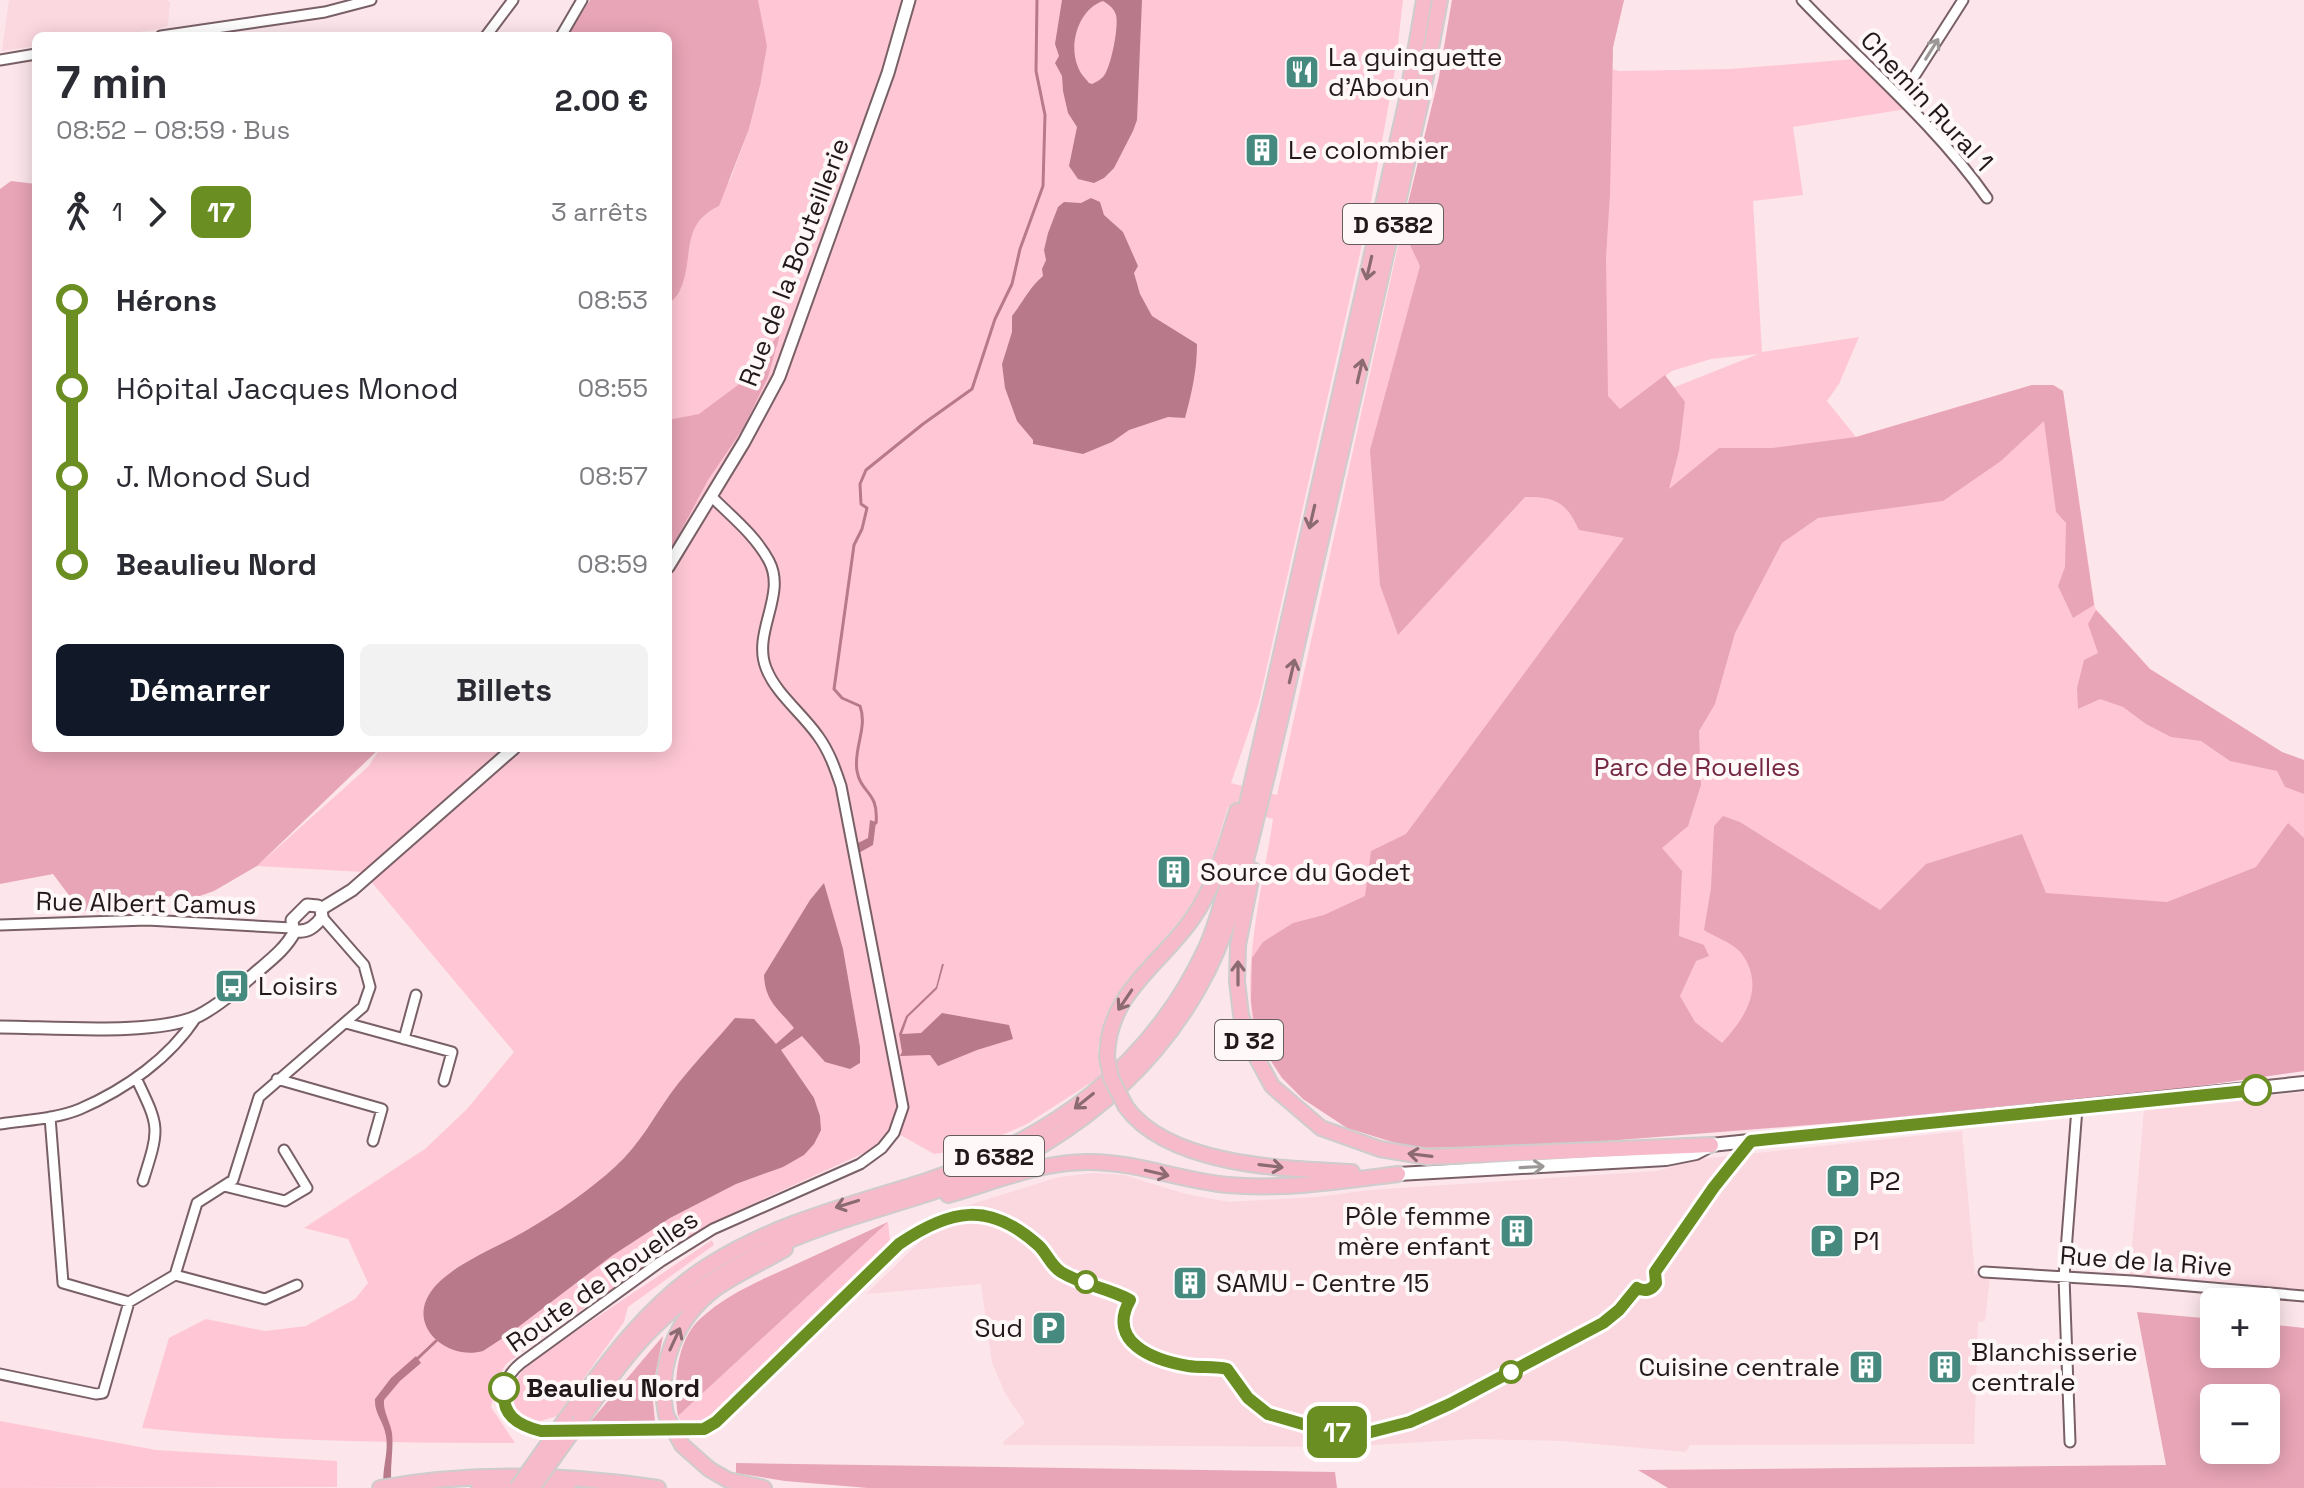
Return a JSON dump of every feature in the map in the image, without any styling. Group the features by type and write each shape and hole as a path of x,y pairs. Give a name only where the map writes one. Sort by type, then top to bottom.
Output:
{"highway":[{"name":"D 6382","path":"517,1488 653,1328 694,1293 756,1253 831,1224 993,1170 1039,1148 1085,1118 1136,1073 1179,1020 1218,950 1241,882 1268,743 1407,99 1424,0"},
{"name":"D 6382","path":"532,1488 603,1366 643,1321 707,1267 752,1241 814,1214 927,1180 989,1158 1029,1138 1078,1106 1123,1066 1168,1013 1206,948 1268,743 1422,97 1440,0"},
{"name":"D 32","path":"1268,743 1207,894 1191,920 1123,999 1108,1036 1107,1057 1111,1078 1126,1107 1148,1132 1184,1148 1278,1167 1398,1174"},
{"name":"D 32","path":"1268,743 1238,945 1237,981 1241,1015 1252,1049 1272,1086 1295,1108 1321,1128 1345,1138 1380,1149 1428,1157 1711,1145"},
{"path":"764,1488 743,1485 709,1469 682,1445 666,1415 663,1378 667,1359 676,1335 693,1310 716,1289 831,1224 916,1205 1043,1168 1073,1163 1121,1164 1195,1182 1232,1186 1288,1185 1398,1174"},
{"path":"380,1488 494,1477 563,1477 658,1488"},
{"path":"479,1488 568,1488"}],"main road":[{"name":"D 32","path":"1398,1174 1633,1162 1696,1153 1711,1145 2304,1083"}],"street":[{"path":"188,32 325,12 371,0"},
{"path":"489,32 513,0"},
{"path":"563,32 582,0"},
{"name":"Rue de la Bouteillerie","path":"672,561 712,497 779,377 888,73 909,0"},
{"name":"Chemin Rural 1","path":"1802,0 1901,97 1987,198"},
{"path":"1901,97 1963,0"},
{"path":"0,60 32,55"},
{"name":"Route de Rouelles","path":"712,497 770,562 773,592 761,645 765,666 772,680 819,736 841,786 903,1107 894,1133 882,1148 860,1164 713,1229 660,1262 521,1363 507,1378 504,1387 506,1412 517,1423 541,1431 704,1429 716,1422 899,1244 935,1223"},
{"path":"294,929 310,929 322,913 509,752"},
{"path":"0,1027 126,1027 161,1025 197,1016 231,995 288,946 294,929 292,920 302,908 313,905 364,965 370,987 363,1007 259,1097 233,1180 197,1203 175,1275 129,1302 103,1393 0,1374"},
{"name":"Rue Albert Camus","path":"0,925 147,920 294,929"},
{"path":"404,1039 416,995"},
{"path":"0,1124 50,1117 79,1109 136,1078 182,1039 197,1016"},
{"path":"346,1023 452,1052 444,1081"},
{"path":"136,1078 156,1121 157,1133 143,1181"},
{"path":"277,1079 382,1109 373,1141"},
{"path":"2070,1442 2064,1277 2077,1108"},
{"path":"50,1117 63,1283 129,1302"},
{"path":"224,1186 285,1201 307,1188 284,1150"},
{"name":"Rue de la Rive","path":"1984,1272 2304,1296"},
{"path":"175,1275 265,1299 297,1285"}],"shaded area":[{"path":"9,0 170,2 168,25 160,29 139,32 32,32 32,47 2,51"},
{"path":"1062,0 1142,0 1137,120 1114,168 1094,183 1078,179 1069,166 1077,127 1068,113 1062,76 1055,63 1059,56 1055,44","holes":["1103,1 1116,15 1115,37 1106,72 1092,84 1078,67 1075,38 1088,11"]},
{"path":"1091,198 1100,202 1104,215 1123,232 1138,266 1134,273 1140,294 1152,316 1197,344 1197,354 1185,418 1168,417 1129,430 1112,442 1083,454 1033,444 1017,421 1005,388 1002,364 1012,332 1012,316 1043,276 1044,250 1058,207 1064,202 1081,203"},
{"path":"870,820 876,822 873,845 855,855 854,845 868,838"},
{"path":"824,883 843,949 860,1063 850,1069 825,1062 802,1036 781,1050 814,1098 821,1130 814,1144 804,1155 783,1167 736,1184 670,1218 613,1255 483,1351 457,1351 435,1339 424,1318 424,1306 438,1283 461,1266 562,1208 625,1158 664,1102 735,1018 754,1019 776,1044 794,1028 770,999 764,975 810,900"},
{"path":"942,964 937,989 908,1017 902,1034 921,1033 942,1013 1009,1025 1013,1039 938,1066 930,1055 900,1056 899,1034 906,1016 936,987"},
{"path":"2304,1092 2304,1297 2280,1295 2280,1288 2200,1288 2129,1282 2144,1110"},
{"path":"1962,1131 1975,1274 1990,1276 1985,1321 1978,1322 1974,1444 1690,1445 1686,1452 1562,1441 1476,1439 1337,1447 1004,1445 1003,1442 1025,1423 1005,1393 992,1363 981,1284 866,1294 934,1228 935,1218 940,1214 1059,1177 1094,1173 1124,1175 1186,1194 1229,1202 1658,1171 1692,1160"},
{"path":"416,1356 421,1363 384,1400 392,1440 392,1488 384,1488 386,1436 375,1399 391,1378"}],"green space":[{"path":"590,0 758,0 767,46 749,129 719,206 698,222 693,232 684,278 672,300 672,32 570,32"},
{"name":"Parc de Rouelles","path":"758,0 1403,0 1395,70 1368,218 1259,702 1231,783 1277,795 1402,228 1439,77 1452,0 1624,0 1613,47 1612,69 1619,71 1730,69 1854,59 1907,109 1793,127 1803,195 1753,201 1762,352 1859,337 1839,384 1827,401 1856,437 2032,385 2053,385 2063,391 2095,608 2150,669 2282,752 2304,760 2304,1071 2078,1100 1413,1148 1353,1128 1316,1107 1285,1079 1259,1043 1251,1012 1250,986 1259,899 1273,819 1228,807 1196,901 1129,981 1108,1012 1098,1047 1101,1076 1027,1124 970,1149 934,1154 890,1129 875,1148 713,1222 506,1364 496,1381 491,1407 515,1443 328,1440 142,1428 169,1338 206,1319 265,1331 306,1326 355,1299 368,1283 348,1239 304,1228 425,1149 467,1109 514,1052 363,872 257,866 369,766 378,752 672,752 672,300 680,290 692,231 730,180 749,129 760,87","holes":["1758,354 1622,408 1672,371 1711,359"]},
{"path":"1452,0 1624,0 1613,47 1606,257 1608,396 1620,409 1665,375 1685,402 1679,451 1669,489 1719,448 1772,448 1856,437 2032,385 2053,385 2063,391 2094,605 2073,618 2058,586 2065,567 2066,523 2056,512 2044,421 2001,461 1943,501 1818,518 1782,543 1735,633 1715,704 1699,731 1701,785 1688,826 1662,848 1682,871 1679,936 1704,945 1709,956 1696,961 1680,996 1695,1022 1722,1043 1745,1012 1752,990 1749,966 1739,950 1704,930 1711,888 1714,826 1723,816 1740,822 1880,910 1926,864 2022,834 2046,893 2167,902 2256,867 2288,823 2304,838 2304,1071 2143,1094 1961,1113 1543,1146 1413,1148 1347,1128 1303,1099 1282,1078 1256,1038 1251,1001 1252,958 1263,942 1293,923 1324,915 1365,896 1371,851 1406,834 1624,538 1579,530 1559,503 1545,498 1525,497 1398,635 1380,585 1370,450 1420,266 1402,228 1439,77"},
{"path":"11,181 32,184 32,752 376,752 257,866 214,891 191,899 170,896 137,915 80,910 53,874 0,884 0,189"},
{"path":"781,331 768,377 744,427 708,480 672,548 672,419 699,414 746,379"},
{"path":"2096,610 2150,669 2282,752 2304,760 2304,794 2285,787 2277,771 2230,761 2201,741 2171,737 2123,707 2100,699 2078,709 2077,688 2084,660 2098,653 2088,624"},
{"path":"888,1222 890,1241 710,1419 682,1424 678,1416"},
{"path":"888,1222 678,1416 676,1377 681,1351 686,1338 701,1318 745,1288"},
{"path":"712,1240 714,1245 628,1307 624,1322 557,1416 537,1422 524,1417 515,1408 513,1393 518,1377 530,1362"},
{"path":"2137,1312 2200,1318 2200,1368 2280,1368 2280,1325 2304,1328 2304,1488 1668,1488 1638,1470 2166,1465"},
{"path":"663,1336 652,1392 655,1421 591,1421"},
{"path":"0,1421 156,1450 337,1461 337,1487 0,1488"},
{"path":"736,1463 1335,1472 1337,1488 868,1488 785,1481 736,1473"}],"waterway":[{"path":"876,823 875,805 857,771 862,722 860,706 842,698 834,689 854,545 867,508 861,504 860,484 866,470 972,389 995,319 1012,284 1020,249 1043,186 1045,115 1036,71 1037,0"},
{"path":"416,1360 436,1341"}],"bus line":[{"name":"17","path":"504,1388 506,1412 511,1418 528,1428 541,1431 704,1429 716,1422 899,1244 940,1221 983,1214 1000,1217 1018,1229 1041,1248 1051,1264 1064,1275 1114,1291 1130,1300 1122,1316 1122,1328 1135,1344 1154,1356 1189,1366 1227,1369 1243,1394 1259,1408 1290,1422 1346,1434 1367,1433 1410,1422 1484,1387 1603,1323 1619,1310 1637,1288 1644,1291 1651,1288 1656,1283 1655,1272 1714,1187 1751,1141 2256,1090"}],"place":[{"name":"La guinguette d'Aboun","path":"1302,72"},
{"name":"Le colombier","path":"1262,150"},
{"name":"Source du Godet","path":"1174,872"},
{"name":"Loisirs","path":"232,986"},
{"name":"P2","path":"1843,1181"},
{"name":"Pôle femme mère enfant","path":"1517,1231"},
{"name":"P1","path":"1827,1241"},
{"name":"SAMU - Centre 15","path":"1190,1283"},
{"name":"Sud","path":"1049,1328"},
{"name":"Cuisine centrale","path":"1866,1367"},
{"name":"Blanchisserie centrale","path":"1945,1367"},
{"name":"Beaulieu Nord","path":"504,1388"}]}
